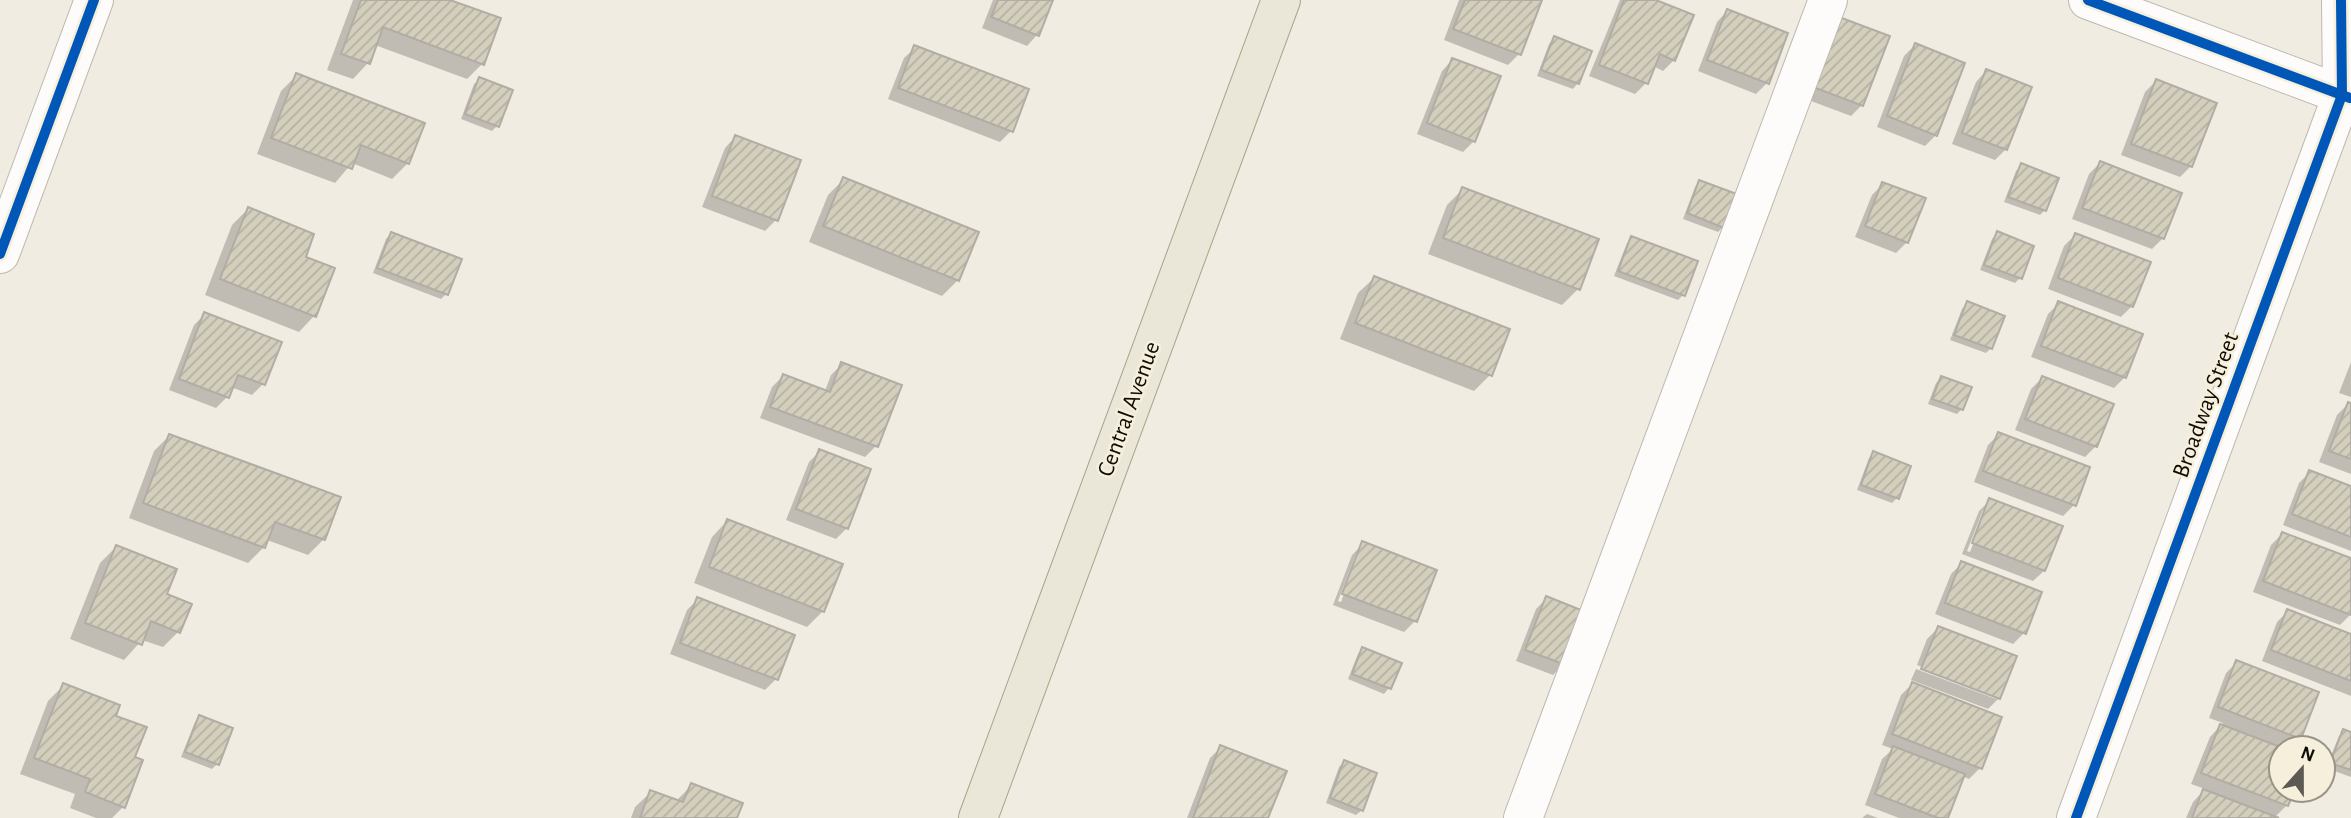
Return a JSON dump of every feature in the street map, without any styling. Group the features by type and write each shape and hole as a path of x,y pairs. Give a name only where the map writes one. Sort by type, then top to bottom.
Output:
{"main road":[{"name":"Central Avenue","path":"978,818 1281,0"}],"street":[{"path":"0,254 94,0"},
{"path":"1523,818 1828,0"},
{"path":"2088,0 2346,97"},
{"name":"Broadway Street","path":"2076,818 2346,97 2341,0"}],"building":[{"path":"361,0 450,0 501,18 484,65 383,27 370,64 341,54"},
{"path":"998,0 1053,0 1039,36 991,17"},
{"path":"1465,0 1542,0 1521,55 1453,29"},
{"path":"1624,0 1656,0 1694,15 1675,61 1660,54 1648,84 1599,65"},
{"path":"1727,9 1788,33 1769,84 1707,60"},
{"path":"1839,17 1890,36 1863,106 1813,87"},
{"path":"1554,36 1592,51 1579,84 1541,70"},
{"path":"1915,43 1965,63 1937,136 1887,116"},
{"path":"914,45 1029,89 1013,132 898,88"},
{"path":"1452,58 1501,76 1475,142 1427,123"},
{"path":"1986,69 2032,87 2007,150 1962,133"},
{"path":"296,73 425,123 409,164 361,145 352,169 271,138"},
{"path":"479,77 513,90 499,127 465,114"},
{"path":"2156,79 2217,103 2192,167 2131,144"},
{"path":"735,135 801,160 778,221 712,196"},
{"path":"2100,161 2182,193 2164,239 2082,208"},
{"path":"2021,163 2059,178 2046,211 2008,197"},
{"path":"843,177 979,232 959,281 823,226"},
{"path":"1699,180 1737,194 1724,228 1687,213"},
{"path":"1882,182 1926,198 1908,243 1865,226"},
{"path":"1462,187 1599,239 1580,290 1443,238"},
{"path":"248,207 314,234 306,257 335,268 316,317 220,279"},
{"path":"1997,231 2034,246 2022,279 1984,265"},
{"path":"391,232 462,259 448,295 377,268"},
{"path":"2075,233 2151,262 2133,307 2058,278"},
{"path":"1631,236 1698,261 1685,296 1618,271"},
{"path":"1374,276 1510,329 1492,376 1355,323"},
{"path":"1967,301 2005,316 1992,349 1954,335"},
{"path":"2058,301 2143,334 2126,378 2041,346"},
{"path":"204,312 282,342 265,385 238,375 229,398 179,379"},
{"path":"841,362 902,385 878,447 770,407 783,374 830,392"},
{"path":"1941,376 1972,387 1963,410 1932,399"},
{"path":"2042,376 2114,404 2097,447 2025,419"},
{"path":"2348,402 2351,403 2351,459 2329,451"},
{"path":"1998,432 2090,467 2076,506 1983,471"},
{"path":"169,434 341,497 325,540 275,522 265,548 143,503"},
{"path":"819,449 871,469 848,529 796,509"},
{"path":"1873,451 1911,466 1899,499 1861,485"},
{"path":"2309,470 2351,486 2351,537 2292,514"},
{"path":"1989,498 2063,526 2045,571 1972,543"},
{"path":"727,519 843,564 824,612 709,567"},
{"path":"2282,532 2351,558 2351,615 2263,581"},
{"path":"1362,541 1437,570 1417,622 1342,594"},
{"path":"116,545 177,569 167,594 192,604 180,633 151,621 142,645 85,623"},
{"path":"1961,561 2042,592 2026,634 1945,603"},
{"path":"1546,596 1586,612 1566,665 1525,650"},
{"path":"697,597 795,635 778,680 680,643"},
{"path":"2287,609 2351,634 2351,681 2271,650"},
{"path":"1938,626 2017,656 2000,699 1921,669"},
{"path":"1362,647 1402,663 1391,689 1352,674"},
{"path":"2236,660 2319,692 2303,734 2288,734 2218,707"},
{"path":"1912,682 2002,717 1982,769 1892,734"},
{"path":"63,683 120,705 116,716 147,727 135,757 143,760 125,808 85,792 90,779 34,758"},
{"path":"199,715 233,728 219,765 185,752"},
{"path":"2220,724 2267,742 2267,798 2201,773"},
{"path":"2343,729 2351,732 2351,770 2337,765 2337,745"},
{"path":"1220,745 1287,771 1268,818 1193,818"},
{"path":"1893,746 1965,774 1948,818 1938,818 1875,794"},
{"path":"1344,760 1377,773 1363,811 1330,798"},
{"path":"691,783 743,803 737,818 640,818 650,790 683,802"},
{"path":"2203,789 2279,818 2192,818"}],"cycle path":[{"path":"0,254 94,0"},
{"path":"2088,0 2350,98"},
{"path":"2076,818 2342,95 2341,0"}]}
